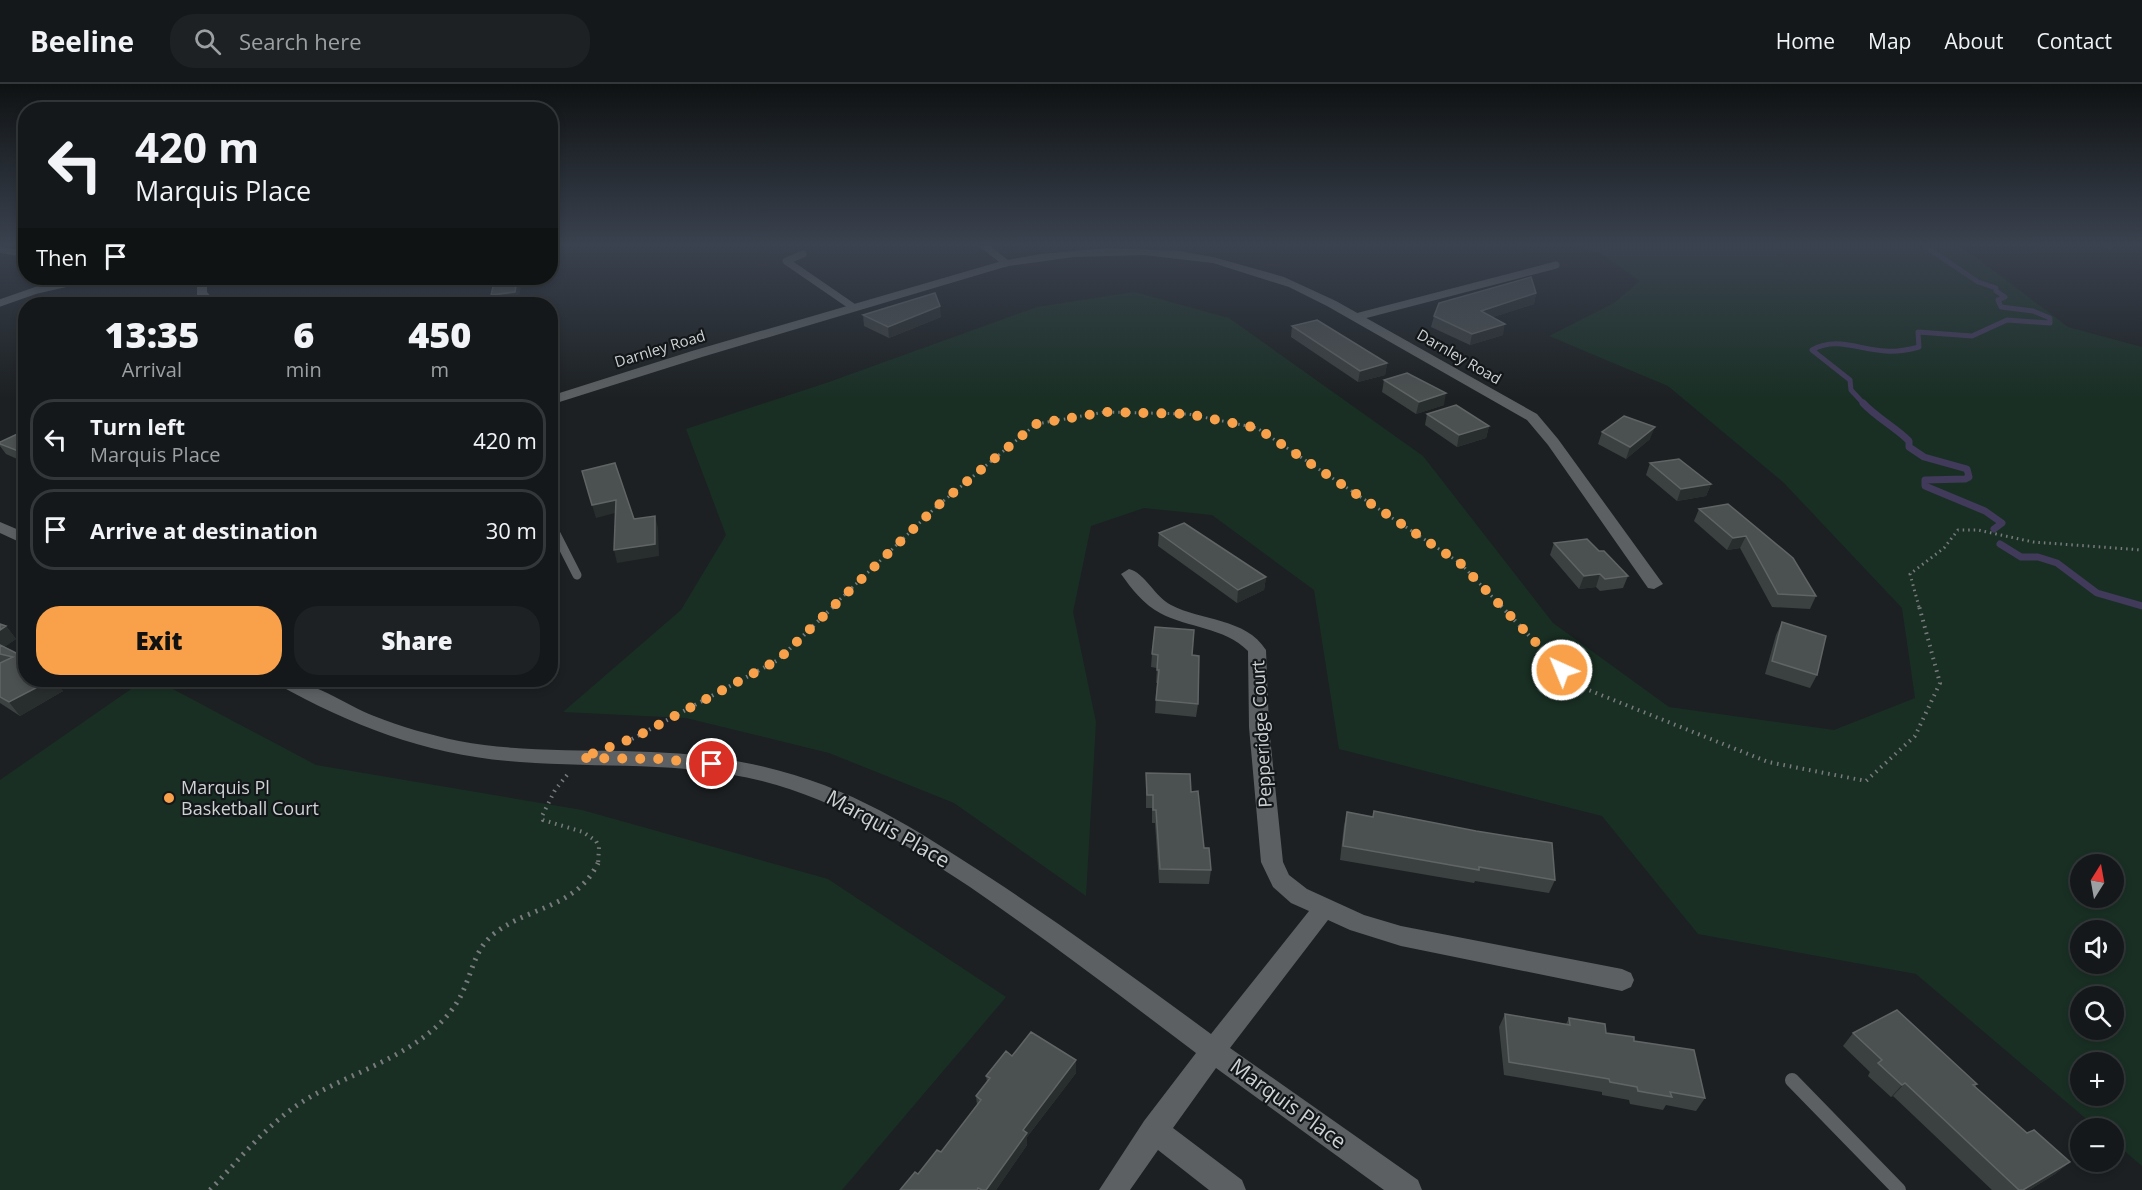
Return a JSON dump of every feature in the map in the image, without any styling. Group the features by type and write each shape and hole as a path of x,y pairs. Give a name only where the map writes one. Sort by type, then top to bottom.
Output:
{"street":[{"name":"Darnley Road","path":"558,399 893,296"},
{"name":"Darnley Road","path":"1317,296 1532,417 1654,584"},
{"path":"0,527 18,536"},
{"name":"Pepperidge Court","path":"1129,574 1153,601 1165,609 1240,635 1257,650 1259,727 1272,862 1281,881 1299,896 1358,923 1401,936 1622,980"},
{"name":"Marquis Place","path":"296,687 337,710 371,725 419,740 507,754 659,759 712,764 764,773 822,791 859,808 1039,922 1408,1190"},
{"path":"1113,1190 1154,1130 1324,908"},
{"path":"1154,1130 1232,1190"}],"lane":[{"path":"0,303 18,296"},
{"path":"836,296 853,307"},
{"path":"1356,317 1438,296"},
{"path":"558,538 577,575"},
{"path":"1792,1080 1899,1190"}],"path":[{"path":"625,741 778,660 935,508 1036,424 1105,412 1188,414 1257,428 1460,563 1576,685 1768,762 1866,781 1915,736 1940,683 1910,574 1944,548 1958,530 1978,530 2033,542 2142,550"},
{"path":"210,1190 278,1121 301,1102 417,1042 437,1027 464,991 472,963 486,941 513,920 562,901 599,865 600,847 593,838 575,829 543,820 542,816 555,790 581,758"}],"green space":[{"path":"1111,296 1147,296 1229,318 1423,456 1553,623 1669,707 1834,730 1915,698 1902,608 1783,482 1668,386 1549,336 1614,303 1623,296 2027,296 2068,327 2142,347 2142,1166 2124,1151 2124,1118 2085,1118 2071,1106 2124,1106 2124,1052 2070,1052 2070,1105 1916,974 1698,934 1602,816 1339,749 1314,590 1212,515 1144,508 1091,526 1073,612 1096,722 1086,896 954,803 829,753 686,718 563,712 681,610 726,535 686,429 829,382 1037,307"},
{"path":"134,687 169,687 316,765 582,810 828,879 1006,997 842,1190 0,1190 0,780"}],"building":[{"path":"926,296 936,296 940,306 888,327 863,315"},
{"path":"1465,296 1528,296 1481,311 1505,324 1472,334 1434,316 1439,303"},
{"path":"1317,320 1387,363 1360,371 1292,326"},
{"path":"1407,373 1446,393 1419,402 1384,380"},
{"path":"1456,405 1489,426 1459,435 1427,414"},
{"path":"1624,416 1655,427 1630,447 1602,432"},
{"path":"18,434 18,451 0,444"},
{"path":"1679,459 1711,484 1681,489 1650,463"},
{"path":"615,463 634,519 655,516 655,544 614,550 616,500 592,505 582,471"},
{"path":"1728,504 1793,558 1816,596 1778,594 1746,536 1733,538 1699,509"},
{"path":"1184,523 1266,577 1238,590 1159,533"},
{"path":"1587,539 1599,551 1604,551 1628,576 1605,579 1600,574 1584,576 1554,543"},
{"path":"1782,622 1826,636 1817,675 1772,661"},
{"path":"1155,627 1194,630 1192,655 1199,656 1198,704 1156,700 1159,670 1157,670 1158,655 1152,654"},
{"path":"0,645 18,654 18,687 38,687 9,702 0,697 0,663 13,657 0,654"},
{"path":"1146,773 1190,774 1191,792 1198,791 1204,848 1209,848 1211,870 1160,869 1156,810 1153,810 1153,795 1147,795"},
{"path":"1374,811 1552,843 1555,880 1479,867 1479,870 1343,846 1347,812 1373,817"},
{"path":"1897,1010 1977,1084 1973,1085 2027,1133 2034,1130 2070,1162 2023,1190 2019,1190 1905,1083 1902,1085 1878,1063 1882,1060 1853,1033"},
{"path":"1505,1014 1570,1025 1569,1018 1605,1024 1606,1033 1634,1037 1634,1041 1694,1050 1705,1098 1670,1092 1672,1097 1638,1091 1637,1087 1610,1082 1609,1079 1509,1062"},
{"path":"1031,1032 1076,1060 1023,1130 1027,1133 986,1190 978,1188 977,1190 900,1190 915,1172 918,1174 937,1150 941,1152 981,1100 976,1096 990,1078 986,1076 1006,1051 1012,1056"}],"waterway":[{"path":"1864,404 1851,390 1850,380 1812,350 1830,344 1876,350 1902,350 1919,347 1918,332 1972,336 2007,320 2050,323 2050,318 2033,311 2001,307 1998,300 2005,297 2003,296"},
{"path":"1864,404 1909,441 1909,447 1924,457 1967,469 1969,477 1965,479 1925,480 1925,486 1985,511 2002,523 1994,529"},
{"path":"2000,544 2021,557 2038,557 2057,563 2097,593 2142,606"}],"place":[{"name":"Marquis Pl Basketball Court","path":"169,798"}],"route":[{"path":"712,764 659,759 581,758 636,737 778,660 935,508 1036,424 1105,412 1188,414 1257,428 1460,563 1562,670"}]}
